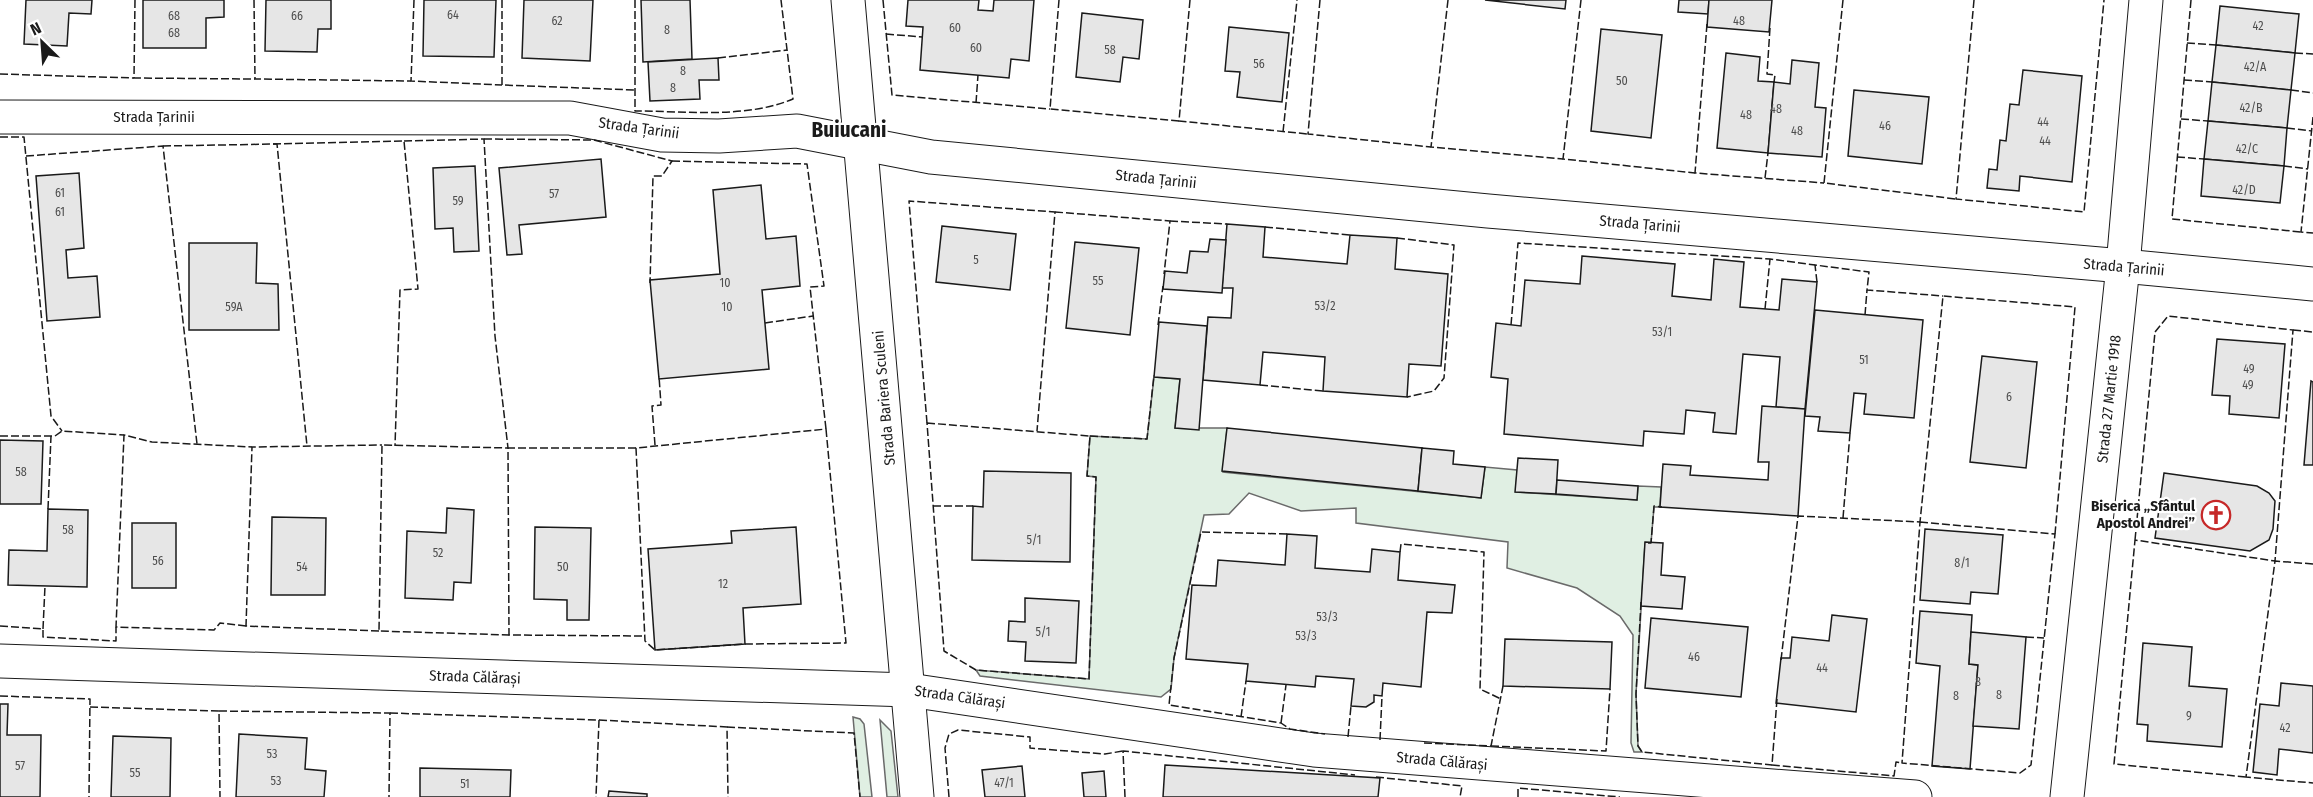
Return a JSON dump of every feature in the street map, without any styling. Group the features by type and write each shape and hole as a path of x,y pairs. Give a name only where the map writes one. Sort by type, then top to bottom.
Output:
{"street":[{"name":"Strada Bariera Sculeni","path":"848,0 863,145 917,797"},
{"name":"Strada 27 Martie 1918","path":"2067,797 2123,266 2146,0"},
{"name":"Strada Țarinii","path":"0,117 570,118 662,135 719,136 796,131 931,157 1464,209 2313,284"},
{"name":"Strada Călărași","path":"0,662 909,690 1314,750 1915,797"}],"green space":[{"path":"1154,377 1180,379 1175,428 1227,428 1223,472 1481,498 1485,467 1517,470 1516,492 1637,500 1638,486 1661,487 1660,507 1654,507 1651,543 1645,543 1636,694 1638,746 1642,752 1634,752 1631,743 1633,635 1620,616 1577,588 1507,568 1508,542 1356,523 1356,508 1301,511 1249,493 1229,514 1204,515 1174,658 1171,689 1161,697 980,676 976,670 1089,679 1096,477 1087,476 1090,436 1147,439"},
{"path":"853,717 860,719 864,724 872,797 860,797"},
{"path":"880,720 891,731 898,797 887,797"}],"building":[{"path":"26,0 92,0 91,14 69,13 67,46 24,44"},
{"path":"143,0 224,0 224,17 206,18 206,48 143,48"},
{"path":"266,0 331,0 331,29 318,29 317,52 265,51"},
{"path":"424,0 496,0 494,57 423,56"},
{"path":"524,0 593,0 590,61 522,58"},
{"path":"641,0 690,0 692,59 643,62"},
{"path":"908,0 979,0 978,10 993,11 994,0 1034,0 1029,61 1011,59 1009,78 920,70 923,27 906,26"},
{"path":"1485,0 1566,0 1565,9"},
{"path":"1679,0 1709,0 1708,14 1678,12"},
{"path":"1709,0 1772,0 1769,32 1707,27"},
{"path":"2220,6 2299,14 2295,53 2216,45"},
{"path":"1082,13 1143,20 1139,59 1123,57 1120,82 1076,77"},
{"path":"1229,27 1289,33 1282,102 1237,97 1240,72 1225,71"},
{"path":"1601,29 1662,35 1651,138 1591,131"},
{"path":"2216,45 2295,53 2291,90 2212,82"},
{"path":"1726,53 1760,57 1758,81 1774,82 1768,153 1717,148"},
{"path":"718,58 719,80 699,80 700,99 650,101 648,62"},
{"path":"1792,60 1819,63 1815,107 1826,108 1822,157 1768,153 1774,82 1790,84"},
{"path":"2023,70 2082,76 2072,182 2020,176 2019,191 1987,188 1989,169 1997,170 2000,140 2006,141 2010,104 2019,105"},
{"path":"2212,82 2291,90 2287,128 2208,121"},
{"path":"1854,90 1929,97 1922,164 1848,156"},
{"path":"2208,121 2287,128 2284,166 2204,159"},
{"path":"601,159 606,217 519,225 522,254 507,255 499,168"},
{"path":"2204,159 2284,166 2280,203 2201,196"},
{"path":"475,166 479,251 454,252 453,228 435,229 433,168"},
{"path":"79,173 84,248 66,250 68,278 97,276 100,317 47,321 36,176"},
{"path":"761,185 766,239 796,236 800,286 762,290 769,369 659,379 650,280 720,274 713,190"},
{"path":"1227,224 1265,227 1263,257 1347,264 1350,235 1397,238 1395,269 1448,274 1441,366 1409,364 1407,397 1323,391 1325,357 1263,352 1260,385 1203,380 1208,317 1231,318 1233,288 1222,288"},
{"path":"942,226 1016,234 1010,290 936,282"},
{"path":"1210,239 1226,240 1222,293 1163,289 1165,271 1187,273 1190,251 1208,252"},
{"path":"1075,242 1139,248 1130,335 1066,328"},
{"path":"189,243 257,243 256,283 278,284 279,330 189,330"},
{"path":"1582,256 1675,264 1672,296 1711,300 1714,259 1744,262 1740,307 1779,310 1782,279 1817,282 1805,409 1776,407 1780,357 1743,354 1736,434 1713,432 1715,413 1686,410 1684,434 1644,431 1643,446 1504,434 1508,379 1491,377 1496,323 1521,326 1525,280 1580,284"},
{"path":"1815,310 1923,320 1914,418 1864,414 1866,394 1854,393 1850,433 1818,431 1820,417 1805,416"},
{"path":"1159,322 1207,326 1199,430 1175,428 1180,379 1154,377"},
{"path":"2217,339 2285,344 2279,418 2229,414 2230,396 2212,395"},
{"path":"1982,356 2037,362 2026,468 1970,462"},
{"path":"2311,381 2313,382 2313,465 2304,465"},
{"path":"1762,406 1805,409 1798,516 1660,507 1663,464 1691,466 1690,475 1768,480 1769,462 1758,462"},
{"path":"1227,428 1422,448 1418,491 1222,471"},
{"path":"0,440 43,441 41,504 0,504"},
{"path":"1422,448 1454,451 1453,464 1485,467 1481,498 1418,491"},
{"path":"1518,458 1558,460 1556,494 1515,492"},
{"path":"984,471 1071,473 1070,562 972,560 973,506 983,507"},
{"name":"Biserica „Sfântul Apostol Andrei”","path":"2164,473 2257,486 2269,493 2275,501 2273,529 2269,540 2250,551 2155,538"},
{"path":"1557,480 1638,486 1637,500 1556,494"},
{"path":"447,508 474,510 471,583 454,582 453,600 405,598 407,531 446,533"},
{"path":"48,509 88,510 87,587 8,585 9,550 47,551"},
{"path":"272,517 326,518 325,595 271,595"},
{"path":"132,523 176,523 176,588 132,588"},
{"path":"535,527 591,528 589,620 567,620 567,600 534,599"},
{"path":"796,527 801,604 743,608 745,644 655,650 648,549 732,543 731,531"},
{"path":"1925,529 2003,535 1998,594 1971,592 1970,604 1920,600"},
{"path":"1287,534 1317,536 1315,568 1370,572 1372,549 1400,552 1398,580 1455,585 1452,613 1427,612 1421,687 1383,683 1382,696 1374,695 1374,702 1366,707 1351,706 1354,679 1316,676 1315,687 1246,681 1248,664 1186,659 1192,585 1216,586 1218,560 1285,565"},
{"path":"1645,542 1663,543 1661,575 1685,577 1682,609 1641,606"},
{"path":"1025,598 1079,601 1076,663 1025,661 1026,642 1008,641 1009,621 1025,622"},
{"path":"1920,611 1972,615 1969,664 1978,665 1970,769 1932,766 1940,666 1916,663"},
{"path":"1832,615 1867,619 1856,712 1776,703 1781,658 1790,658 1792,637 1829,641"},
{"path":"1651,618 1748,627 1741,697 1645,688"},
{"path":"1971,632 2026,637 2019,729 1973,726 1978,665 1969,664"},
{"path":"1505,639 1612,642 1610,689 1503,686"},
{"path":"2143,643 2192,647 2189,686 2227,689 2222,747 2147,741 2148,725 2137,724"},
{"path":"2281,683 2313,686 2313,753 2279,749 2277,775 2253,772 2260,704 2279,706"},
{"path":"0,704 8,704 7,735 41,735 40,797 0,797"},
{"path":"239,734 307,738 305,769 326,771 324,797 236,797"},
{"path":"113,736 171,738 170,797 111,797"},
{"path":"1165,765 1380,778 1378,797 1163,797"},
{"path":"1022,766 1025,797 985,797 982,770"},
{"path":"420,768 511,770 510,797 420,797"},
{"path":"1104,771 1106,797 1084,797 1082,773"},
{"path":"609,791 647,794 647,797 608,797"}],"fence":[{"path":"135,0 134,78 255,79"},
{"path":"254,0 255,79 411,81"},
{"path":"414,0 411,81 502,85"},
{"path":"502,0 502,85 635,90"},
{"path":"635,0 635,111 715,112 755,109 793,99 781,0"},
{"path":"883,0 892,95 1050,109"},
{"path":"1059,0 1050,109 1179,121"},
{"path":"1190,0 1179,121 1308,134"},
{"path":"1283,132 1297,0"},
{"path":"1320,0 1308,134 1431,147"},
{"path":"1448,0 1431,147 1563,159"},
{"path":"1581,0 1563,159 1695,173"},
{"path":"1843,0 1824,183 1956,199"},
{"path":"1974,0 1956,199 2084,212 2104,0"},
{"path":"2191,0 2172,219 2301,232"},
{"path":"1707,24 1695,173 1824,183"},
{"path":"1770,28 1767,74 1775,75 1774,82"},
{"path":"886,34 922,37"},
{"path":"2187,43 2216,45"},
{"path":"718,58 787,50"},
{"path":"2295,53 2313,54"},
{"path":"0,74 134,78"},
{"path":"976,103 978,75"},
{"path":"2184,80 2212,82"},
{"path":"2291,90 2313,93"},
{"path":"2313,117 2301,232 2313,233"},
{"path":"2181,119 2208,121"},
{"path":"2287,128 2312,131"},
{"path":"0,137 24,137 51,416 62,431"},
{"path":"484,139 594,140 672,161 662,176 653,176 650,283"},
{"path":"404,141 484,139 495,336 508,448 382,445 379,631 509,635"},
{"path":"273,144 404,141 418,289 400,290 395,446"},
{"path":"163,146 277,144 307,446"},
{"path":"26,156 163,146 197,444"},
{"path":"1765,178 1768,153"},
{"path":"2177,157 2204,159"},
{"path":"672,161 807,164 824,286 810,287 826,429"},
{"path":"2284,166 2308,169"},
{"path":"927,423 909,201 1055,212 1037,431"},
{"path":"1055,212 1170,221 1164,274"},
{"path":"1170,221 1227,224"},
{"path":"1265,227 1350,235"},
{"path":"1397,238 1454,245 1444,378 1434,391 1407,397"},
{"path":"1511,325 1518,243 1770,259 1815,265"},
{"path":"1765,309 1770,259"},
{"path":"1817,282 1815,265 1869,272 1867,290 1943,296"},
{"path":"1158,325 1163,286"},
{"path":"1865,315 1867,290"},
{"path":"1781,660 1798,516 1920,522 1943,296 2075,307 2055,534"},
{"path":"765,323 813,316"},
{"path":"2135,540 2155,332 2168,316 2293,330 2275,561 2135,540 2114,764 2246,777"},
{"path":"2293,330 2313,332"},
{"path":"1090,436 1147,439 1154,375"},
{"path":"655,445 652,406 661,405 659,376"},
{"path":"1260,385 1323,391"},
{"path":"927,423 1090,436 1087,476 1096,477 1089,679 976,670 944,651 927,423"},
{"path":"826,429 846,643 745,644 655,650 645,641 636,448 826,429"},
{"path":"0,436 55,436 62,431 124,435"},
{"path":"1843,518 1850,433"},
{"path":"246,626 220,623 214,630 116,627 124,435 152,442 252,447"},
{"path":"48,509 51,436"},
{"path":"379,631 246,626 252,447 382,445"},
{"path":"636,448 508,448 509,635 645,636"},
{"path":"933,506 973,506"},
{"path":"1648,543 1651,543 1654,506 1662,507"},
{"path":"1920,522 2055,534 2031,765 2020,773 1902,763 1920,522"},
{"path":"1287,534 1201,532 1174,658 1169,705 1281,723 1290,729 1325,734"},
{"path":"1400,552 1401,544 1484,552 1480,689 1501,699"},
{"path":"2313,564 2275,561 2246,777 2313,783"},
{"path":"43,629 45,586"},
{"path":"1641,602 1636,694 1638,746 1642,752 1772,765"},
{"path":"0,626 43,629 43,637 116,641 116,627"},
{"path":"2026,637 2044,638"},
{"path":"1241,717 1246,681"},
{"path":"1281,723 1286,685"},
{"path":"1424,743 1491,746 1503,686"},
{"path":"1491,746 1606,751 1610,689"},
{"path":"0,696 90,699 89,797"},
{"path":"1380,740 1382,696"},
{"path":"1777,699 1772,765 1894,776 1896,762 1902,763"},
{"path":"1348,737 1351,706"},
{"path":"90,707 219,711 220,797"},
{"path":"219,711 390,713 389,797"},
{"path":"390,713 599,720 596,797"},
{"path":"599,720 727,727 728,797"},
{"path":"727,727 854,733 860,797"},
{"path":"949,797 945,748 949,734 958,730 1030,737 1030,748 1105,754 1123,751"},
{"path":"1125,797 1123,751 1355,775"},
{"path":"1376,777 1462,786 1460,797"},
{"path":"1518,797 1518,788 1620,797"}],"place":[{"name":"Biserica „Sfântul Apostol Andrei”","path":"2216,515"}],"district":[{"name":"Buiucani","path":"849,130"}]}
